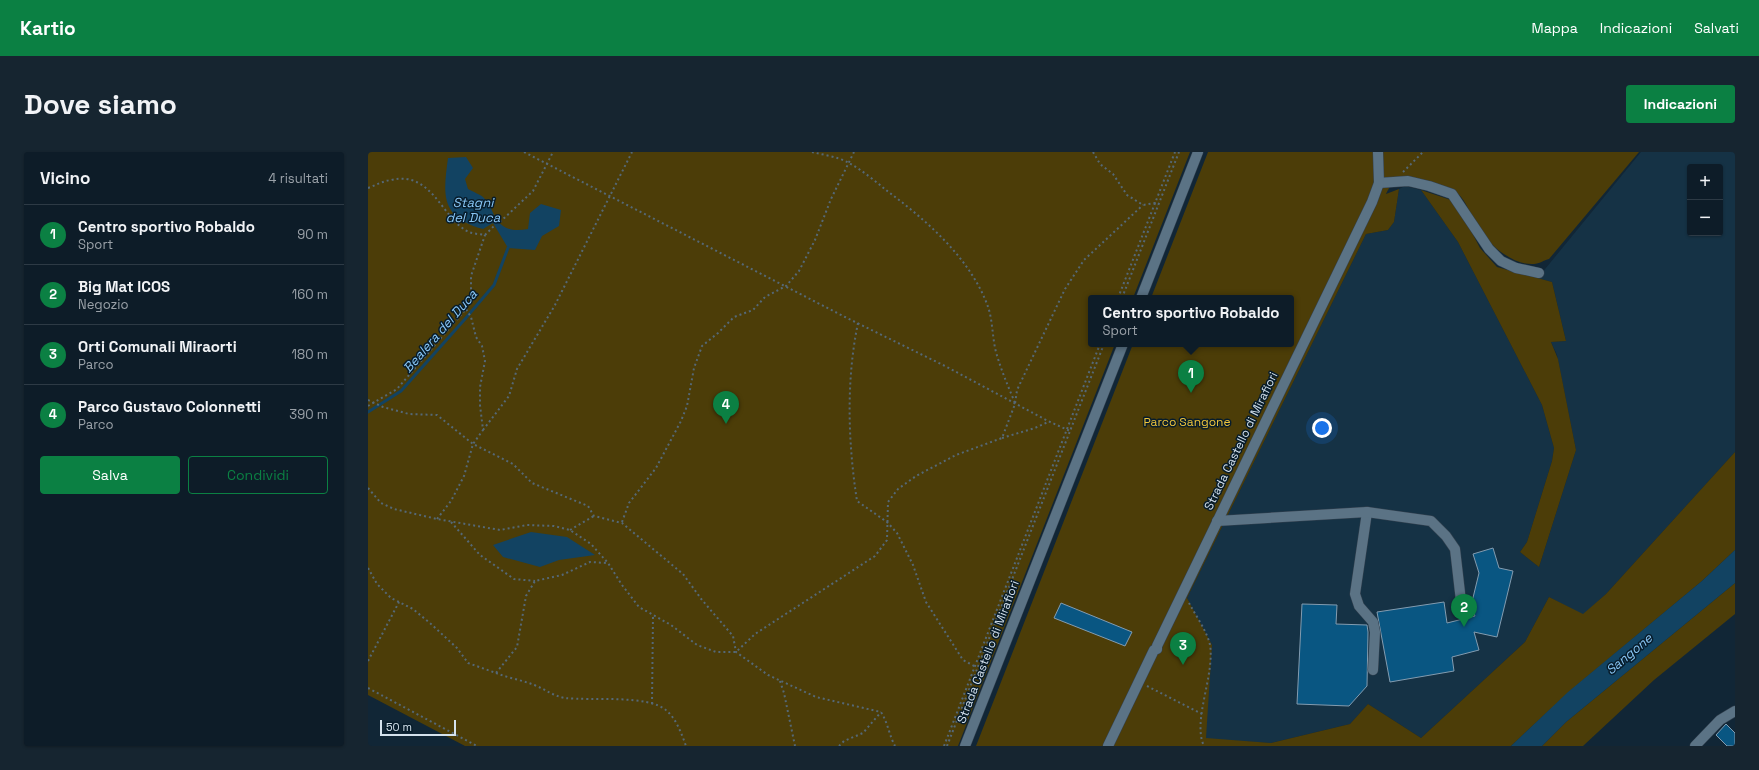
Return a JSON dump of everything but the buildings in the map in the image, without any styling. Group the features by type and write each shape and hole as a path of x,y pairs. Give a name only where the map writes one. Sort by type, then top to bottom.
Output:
{"street":[{"path":"1142,295 1198,152"},
{"name":"Strada Castello di Mirafiori","path":"1108,746 1372,202 1379,183 1378,152"},
{"path":"1379,183 1408,181 1452,194 1489,250 1501,261 1516,268 1539,273"},
{"name":"Strada Castello di Mirafiori","path":"965,746 1122,347"},
{"path":"1218,521 1367,512 1431,521 1446,536 1454,549 1462,610"},
{"path":"1367,512 1355,594 1358,606 1373,622 1375,632 1373,670"},
{"path":"1695,746 1720,720 1735,711"}],"path":[{"path":"524,152 945,366 1048,421 1070,430"},
{"path":"500,222 533,191 554,152"},
{"path":"437,519 451,501 464,476 473,444 509,396 517,369 555,305 609,194 632,152"},
{"path":"812,152 849,163 909,208 936,232 960,259 980,286 988,306 996,351 1005,381 1015,404"},
{"path":"622,523 629,503 656,468 681,421 687,406 694,368 702,346 718,333 734,316 753,310 764,297 786,286 799,271 815,240 831,199 854,152"},
{"path":"1093,152 1100,164 1113,174 1127,195 1143,205"},
{"path":"1119,295 1175,152"},
{"path":"1123,295 1179,152"},
{"path":"1392,182 1423,152"},
{"path":"368,188 392,179 412,180 434,195 458,224 470,232 485,235"},
{"path":"1002,438 1015,404 1017,390 1065,288 1084,260 1143,205 1155,203 1158,205"},
{"path":"368,406 397,389 466,309 471,295 471,276 485,235 495,226"},
{"path":"466,309 471,317 476,336 482,346 485,362 480,387 483,430"},
{"path":"858,323 853,346 850,442 857,501 887,522 897,533 913,565 926,602 963,660 978,668"},
{"path":"944,746 1099,347"},
{"path":"947,746 1103,347"},
{"path":"368,400 383,407 409,414 437,415 473,444 513,464 532,482 588,506 594,516"},
{"path":"736,652 755,634 875,556 887,540 888,502 898,489 916,476 956,455 1002,438 1035,428 1048,421"},
{"path":"368,488 381,503 394,509 451,522 500,530 528,525 554,526 570,530 591,544 608,563 639,607 671,626 697,645 716,652 736,652 768,675 816,697 881,712 887,721 889,736 895,746"},
{"path":"570,530 594,516 622,523 683,574 702,600 733,636 736,652"},
{"path":"451,522 480,555 514,579 535,581 562,575 590,562 608,563"},
{"path":"368,568 377,584 391,598 413,609 431,624 457,648 468,663 535,685 554,695 566,698 603,698 652,704 667,711 681,732 686,746"},
{"path":"496,673 517,647 526,596 535,581"},
{"path":"1180,596 1188,602 1210,645 1209,680 1200,732 1204,746"},
{"path":"368,661 398,602"},
{"path":"652,704 653,615"},
{"path":"779,680 784,692 795,746"},
{"path":"1139,682 1202,714"},
{"path":"368,688 477,746"},
{"path":"839,746 844,741 863,734 881,712"}],"shaded area":[{"path":"1641,152 1735,152 1735,452 1606,594 1583,615 1549,597 1525,642 1421,738 1368,704 1350,724 1271,743 1205,739 1212,645 1187,598 1366,234 1388,230 1394,222 1399,189 1405,186 1421,190 1458,242 1542,405 1554,448 1552,461 1527,542 1520,552 1539,567 1576,450 1557,355 1551,342 1566,341 1552,282 1541,279 1541,274"}],"green space":[{"path":"368,152 1190,152 1134,295 1088,295 1088,347 1114,347 958,746 465,746 368,695"},
{"name":"Parco Sangone","path":"1208,152 1639,152 1549,259 1536,264 1526,264 1517,261 1500,252 1480,232 1466,204 1457,193 1421,180 1406,177 1399,178 1390,186 1386,194 1399,189 1394,222 1388,230 1366,234 1187,598 1212,645 1206,738 1271,743 1350,724 1368,704 1421,738 1525,642 1549,597 1583,614 1606,594 1735,452 1735,550 1702,581 1571,690 1511,746 976,746 1132,347 1294,347 1294,295 1152,295"},
{"path":"1421,190 1451,200 1458,206 1480,248 1497,267 1552,282 1566,341 1551,342 1558,359 1576,450 1539,567 1520,552 1527,542 1552,461 1554,448 1542,405 1458,242"},
{"path":"1735,583 1735,614 1654,680 1583,746 1542,746 1566,722"}],"water":[{"name":"Stagni del Duca","path":"466,157 473,168 465,179 468,189 484,198 500,224 507,228 515,230 528,229 530,213 541,204 561,210 559,226 542,236 535,250 508,248 493,223 483,229 469,224 459,218 452,211 448,203 445,183 448,158"},
{"path":"531,532 567,537 595,555 559,560 540,567 503,557 493,545"},
{"name":"Sangone","path":"1735,550 1735,583 1566,722 1542,746 1511,746 1568,692 1702,581"}],"waterway":[{"name":"Bealera del Duca","path":"368,412 401,391 465,319 494,285 508,248"}],"place":[{"name":"Centro sportivo Robaldo","path":"1191,393"},
{"name":"Parco Gustavo Colonnetti","path":"726,424"},
{"name":"Big Mat ICOS","path":"1464,627"},
{"name":"Orti Comunali Miraorti","path":"1183,665"}]}
